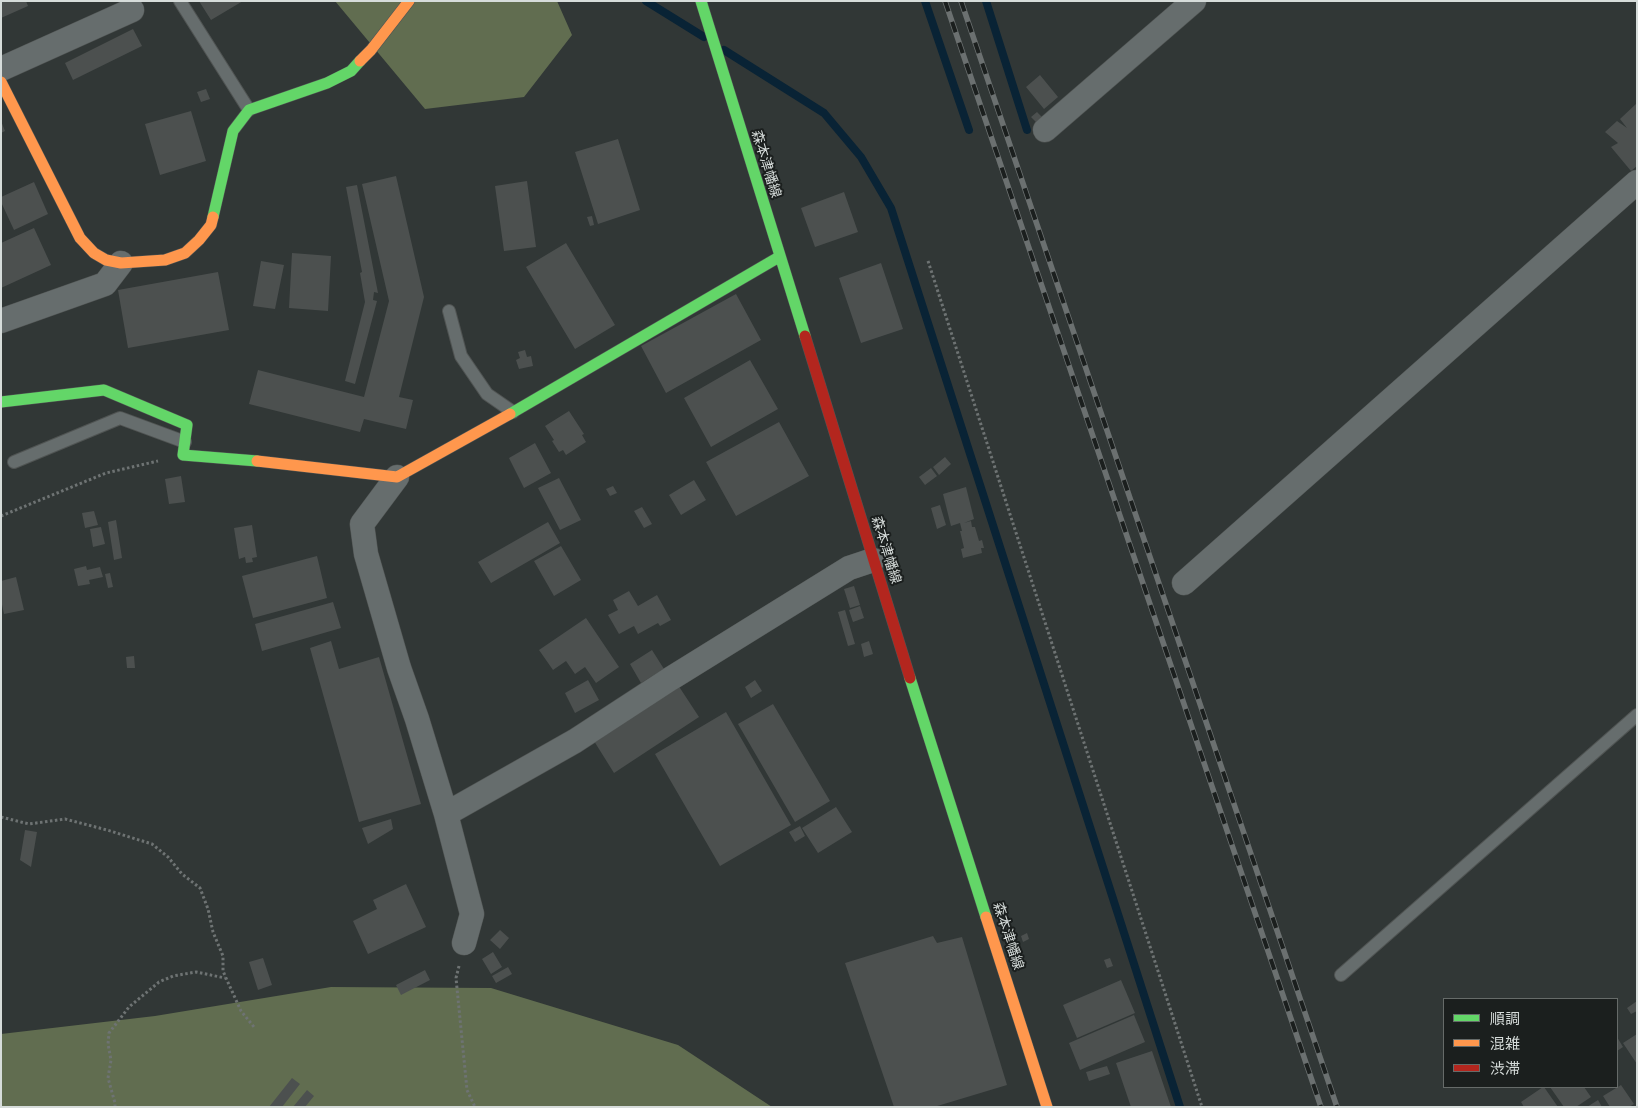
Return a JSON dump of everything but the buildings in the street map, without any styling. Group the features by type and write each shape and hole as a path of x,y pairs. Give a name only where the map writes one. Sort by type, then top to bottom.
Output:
{"street":[{"path":"1,82 80,238 94,253 106,260 121,263 165,260 185,253 199,240 210,225 233,131 249,110 327,83 351,71 371,50 409,1"},
{"name":"森本津幡線","path":"701,1 938,768 1048,1107"},
{"path":"1045,130 1194,1"},
{"path":"1,70 132,10"},
{"path":"1184,583 1637,182"},
{"path":"464,943 472,914 446,814 417,719 399,668 366,554 362,524 397,477 513,412 779,257"},
{"path":"1,321 105,284 121,263"},
{"path":"1,402 104,390 187,425 183,456 277,462 397,477"},
{"path":"446,814 574,741 848,568 873,560"}],"lane":[{"path":"180,1 249,110"},
{"path":"449,311 461,356 487,394 513,412"},
{"path":"14,462 120,418 185,442"},
{"path":"1341,975 1637,716"}],"path":[{"path":"928,261 1202,1107"},
{"path":"1,516 106,473 183,456"},
{"path":"1,817 29,824 65,819 152,844 168,857 182,874 200,888 208,909 213,932 223,956 223,971 241,1011 254,1027"},
{"path":"464,943 456,978 467,1090 475,1107"},
{"path":"114,1107 115,1103 108,1078 111,1060 108,1044 109,1033 129,1007 159,982 173,976 196,972 226,978"}],"green space":[{"path":"335,1 557,1 572,35 524,97 425,109"},
{"path":"331,987 491,988 678,1045 772,1107 1,1107 1,1034 155,1016"}],"waterway":[{"path":"646,1 704,37"},
{"path":"925,1 969,130"},
{"path":"986,1 1027,130"},
{"path":"724,50 824,113 861,157 891,208 1180,1107"}],"railway":[{"path":"945,1 1321,1107"},
{"path":"961,1 1337,1107"}],"traffic: fast":[{"path":"701,1 805,336"},
{"path":"213,217 233,131 249,110 327,83 351,71 360,61"},
{"path":"510,414 779,257"},
{"path":"1,402 104,390 187,425 183,455 257,461"},
{"path":"910,678 986,917"}],"traffic: slow":[{"path":"360,61 371,50 409,1"},
{"path":"1,82 80,238 94,253 106,260 121,263 165,260 185,253 211,225 213,217"},
{"path":"257,461 397,477 510,414"},
{"path":"986,917 1047,1107"}],"traffic: jam":[{"path":"805,336 910,678"}]}
